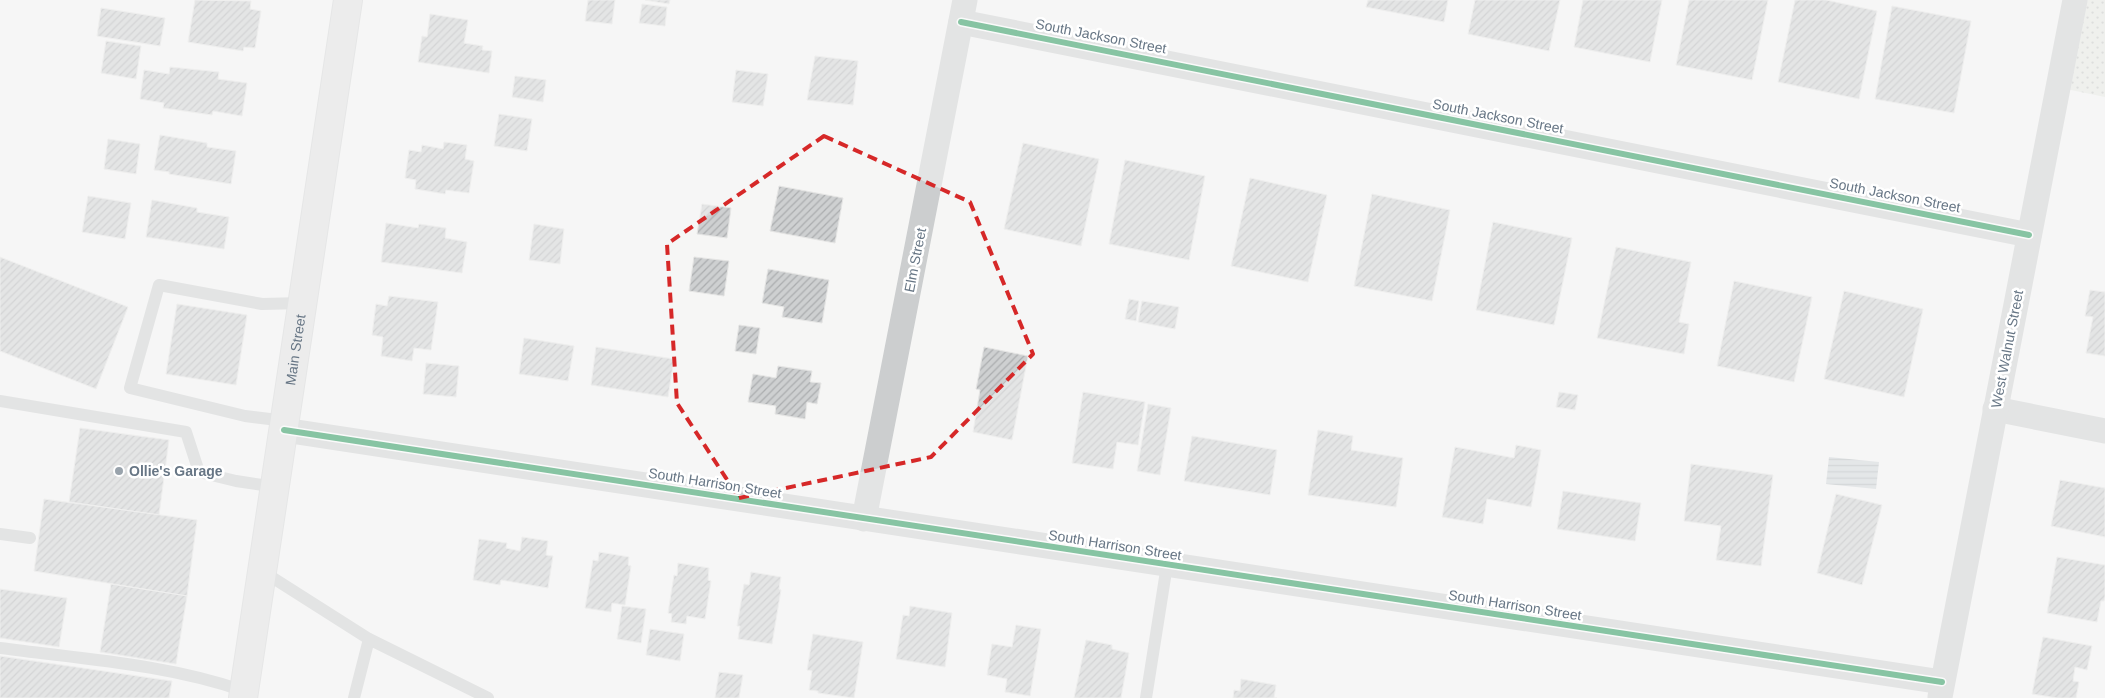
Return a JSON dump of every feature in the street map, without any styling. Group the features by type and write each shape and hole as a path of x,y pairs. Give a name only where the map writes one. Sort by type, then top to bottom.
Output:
{"main road":[{"name":"Main Street","path":"243,694 276,487 348,0"}],"street":[{"name":"West Walnut Street","path":"1941,690 2075,0"},
{"name":"South Jackson Street","path":"963,11 2029,235"},
{"name":"Elm Street","path":"864,519 963,11"},
{"path":"1995,408 2105,431"},
{"name":"South Harrison Street","path":"285,426 864,519 1167,565 1941,690"}],"lane":[{"path":"285,426 130,388 159,286 262,304 303,303"},
{"path":"0,401 186,432 199,472 236,481 276,487"},
{"path":"0,534 30,538"},
{"path":"1146,698 1167,565"},
{"path":"262,571 369,639 488,698"},
{"path":"354,698 369,639"},
{"path":"0,648 152,668 209,678 243,694"}],"highlighted area":[{"path":"824,136 970,202 1033,354 931,457 739,498 677,403 667,244"}],"shaded area":[{"path":"2083,0 2105,0 2105,97 2066,89"},
{"path":"1829,457 1879,462 1876,489 1826,484"}],"building":[{"path":"195,0 251,1 250,9 261,11 255,48 244,47 243,51 188,42"},
{"path":"588,0 615,0 612,24 585,21"},
{"path":"645,0 670,0 669,4"},
{"path":"1368,0 1448,0 1444,22 1366,7"},
{"path":"1475,0 1560,0 1549,51 1468,34"},
{"path":"1583,0 1662,0 1650,62 1574,47"},
{"path":"1689,0 1768,0 1752,80 1676,65"},
{"path":"1795,0 1826,0 1877,11 1859,99 1778,82"},
{"path":"642,4 667,7 665,26 639,23"},
{"path":"1892,6 1971,21 1954,113 1875,99"},
{"path":"101,8 165,18 160,46 97,36"},
{"path":"430,14 468,20 464,43 483,46 482,50 492,51 489,73 418,62 422,36 427,37"},
{"path":"106,41 141,46 136,79 101,73"},
{"path":"815,56 858,61 853,105 807,100"},
{"path":"170,67 219,72 218,79 247,83 242,116 213,111 212,115 163,108 164,103 140,99 144,70 169,74"},
{"path":"736,70 768,74 763,106 732,102"},
{"path":"515,76 546,80 543,102 512,97"},
{"path":"499,114 532,119 527,151 494,146"},
{"path":"160,135 207,143 207,147 236,151 231,184 154,170"},
{"path":"108,139 140,144 136,174 104,169"},
{"path":"444,142 467,145 465,159 474,161 469,193 446,190 445,194 415,189 416,180 405,178 409,150 421,152 422,145 443,149"},
{"path":"1023,143 1099,159 1081,246 1004,229"},
{"path":"1125,160 1205,176 1189,260 1109,244"},
{"path":"1250,178 1327,195 1308,282 1231,266"},
{"path":"779,186 843,198 835,243 770,231"},
{"path":"1372,194 1450,210 1432,301 1354,286"},
{"path":"88,196 131,203 125,239 82,232"},
{"path":"152,200 197,208 197,212 229,217 224,249 146,237"},
{"path":"702,204 731,208 727,238 697,234"},
{"path":"1493,222 1572,238 1554,325 1476,310"},
{"path":"386,223 418,228 419,224 446,228 445,238 467,242 462,273 381,262"},
{"path":"534,224 564,229 560,264 529,260"},
{"path":"1616,247 1691,262 1679,322 1689,324 1684,354 1597,338"},
{"path":"0,257 128,307 96,389 0,351"},
{"path":"694,257 729,261 724,296 689,291"},
{"path":"768,269 829,280 822,323 782,317 784,307 762,303"},
{"path":"1734,281 1812,297 1794,382 1717,366"},
{"path":"2090,290 2105,292 2105,356 2086,353 2093,317 2085,316"},
{"path":"1844,291 1923,309 1904,397 1824,379"},
{"path":"389,296 438,302 431,350 414,348 412,361 381,356 383,337 372,335 376,304 387,306"},
{"path":"1129,299 1139,301 1136,321 1125,319"},
{"path":"1142,301 1179,307 1175,329 1138,322"},
{"path":"177,304 247,315 236,385 166,374"},
{"path":"739,325 760,328 756,354 735,351"},
{"path":"524,338 574,346 568,381 519,374"},
{"path":"596,347 674,359 668,397 591,385"},
{"path":"984,347 1028,356 1012,440 973,432 980,390 976,389"},
{"path":"426,363 459,366 456,397 423,394"},
{"path":"778,366 812,371 810,382 821,383 817,404 807,402 805,419 775,414 776,406 748,402 753,374 776,378"},
{"path":"1083,392 1145,402 1138,445 1117,442 1113,469 1072,463"},
{"path":"1559,392 1578,395 1575,410 1556,407"},
{"path":"1148,404 1171,408 1160,475 1137,471"},
{"name":"Ollie's Garage","path":"80,428 169,440 159,515 69,502"},
{"path":"1318,430 1353,436 1351,450 1403,458 1396,507 1308,495"},
{"path":"1192,436 1277,450 1270,495 1184,481"},
{"path":"1516,445 1541,450 1531,507 1487,499 1483,524 1442,517 1455,447 1514,458"},
{"path":"1691,464 1773,475 1761,566 1716,560 1721,526 1684,521"},
{"path":"2060,480 2105,488 2105,537 2051,526"},
{"path":"1563,491 1641,503 1635,541 1557,529"},
{"path":"1836,494 1882,505 1862,585 1817,573"},
{"path":"44,499 197,520 187,596 34,571"},
{"path":"522,537 548,541 546,555 553,556 548,588 501,580 500,585 473,580 479,539 507,543 506,548 520,551"},
{"path":"599,552 629,557 628,565 631,566 625,605 612,603 611,612 585,608 593,560 598,561"},
{"path":"2057,557 2105,565 2105,597 2104,601 2101,601 2097,622 2047,613"},
{"path":"678,563 709,568 708,580 711,581 705,619 687,616 686,624 671,622 672,614 668,613 674,575 677,576"},
{"path":"751,572 781,577 779,589 781,590 772,644 738,639 740,626 737,626 744,584 749,585"},
{"path":"111,584 187,596 176,664 100,652"},
{"path":"0,589 67,598 59,647 0,638"},
{"path":"622,606 646,609 641,643 617,639"},
{"path":"910,606 952,613 945,667 896,659 903,615 909,616"},
{"path":"1016,625 1041,629 1030,696 1005,692 1007,679 987,675 992,644 1012,647"},
{"path":"650,629 684,634 680,661 646,655"},
{"path":"813,634 863,642 854,698 809,690 812,671 807,670"},
{"path":"2043,637 2092,646 2087,670 2075,667 2073,681 2079,682 2076,698 2057,698 2032,694"},
{"path":"1086,640 1112,645 1112,649 1129,653 1121,698 1074,698"},
{"path":"0,656 172,681 169,698 0,698"},
{"path":"719,672 743,675 739,698 715,698"},
{"path":"1241,679 1276,685 1274,698 1233,698 1234,690 1240,691"}],"cycle path":[{"path":"961,22 2029,235"},
{"path":"284,430 1942,682"}],"place":[{"name":"Ollie's Garage","path":"119,471"}]}
